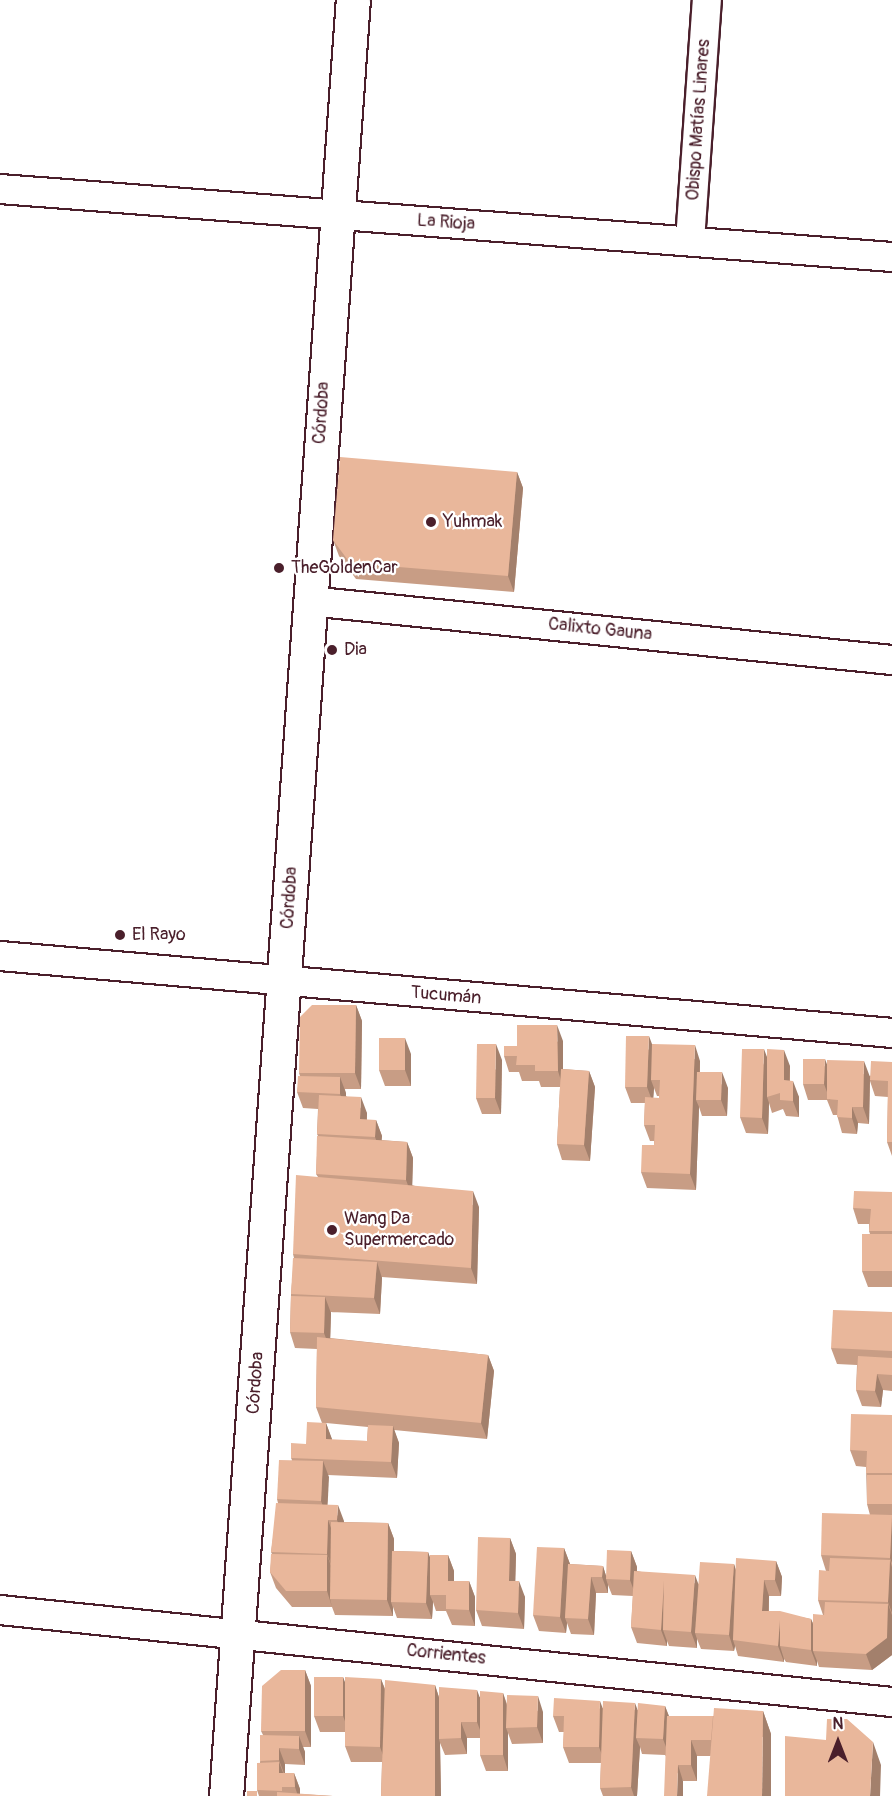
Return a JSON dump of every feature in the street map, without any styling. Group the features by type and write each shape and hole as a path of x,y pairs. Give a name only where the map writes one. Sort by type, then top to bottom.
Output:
{"main road":[{"name":"Córdoba","path":"226,1796 285,982 336,214 353,0"}],"street":[{"name":"Obispo Matías Linares","path":"690,240 707,0"},
{"name":"La Rioja","path":"0,189 892,257"},
{"name":"Calixto Gauna","path":"309,601 892,660"},
{"name":"Tucumán","path":"0,956 892,1033"},
{"name":"Corrientes","path":"0,1610 892,1701"}],"building":[{"name":"Yuhmak","path":"340,457 517,472 508,576 350,563 333,540"},
{"path":"312,1005 356,1005 355,1073 299,1073 300,1017"},
{"path":"517,1025 557,1025 558,1071 535,1071 535,1065 516,1065 517,1056 504,1056 504,1046 517,1046"},
{"path":"626,1036 649,1036 647,1087 625,1087"},
{"path":"379,1038 405,1038 405,1070 379,1070"},
{"path":"477,1044 496,1044 495,1098 476,1098"},
{"path":"652,1044 695,1045 690,1174 641,1172 642,1145 654,1145 655,1125 644,1125 645,1097 659,1098 660,1080 651,1080"},
{"path":"742,1049 764,1049 762,1118 740,1117"},
{"path":"767,1049 784,1050 784,1080 793,1081 793,1101 780,1100 780,1093 767,1097"},
{"path":"803,1059 825,1059 824,1084 803,1084"},
{"path":"827,1060 864,1061 863,1107 852,1107 852,1118 837,1117 838,1100 827,1099"},
{"path":"871,1061 892,1062 892,1142 887,1142 888,1081 870,1080"},
{"path":"561,1069 589,1071 584,1145 557,1144"},
{"path":"697,1072 722,1072 721,1100 696,1100"},
{"path":"298,1076 340,1077 340,1094 297,1092"},
{"path":"319,1095 361,1097 360,1119 376,1120 375,1137 317,1134"},
{"path":"317,1136 407,1142 406,1180 316,1174"},
{"path":"296,1175 473,1191 471,1268 293,1254"},
{"path":"854,1191 892,1192 892,1231 869,1231 871,1209 853,1208"},
{"path":"862,1234 892,1234 892,1271 862,1271"},
{"path":"293,1258 377,1262 374,1298 291,1294"},
{"path":"291,1296 325,1297 324,1333 290,1332"},
{"path":"833,1310 892,1312 892,1351 831,1348"},
{"path":"317,1337 488,1355 481,1423 316,1407"},
{"path":"858,1356 892,1358 892,1375 877,1374 875,1391 856,1390"},
{"path":"851,1414 892,1415 892,1473 866,1473 867,1451 850,1450"},
{"path":"307,1422 326,1423 326,1439 367,1441 368,1425 393,1426 391,1462 291,1458 291,1443 306,1444"},
{"path":"279,1460 323,1461 321,1501 277,1499"},
{"path":"867,1475 892,1475 892,1504 867,1504"},
{"path":"276,1503 338,1505 337,1520 328,1520 327,1554 271,1552"},
{"path":"822,1513 892,1515 890,1558 821,1555"},
{"path":"331,1522 388,1523 387,1600 330,1599"},
{"path":"478,1537 510,1538 509,1581 519,1581 518,1613 476,1610"},
{"path":"537,1547 564,1548 560,1617 533,1615"},
{"path":"607,1550 631,1551 630,1580 606,1579"},
{"path":"392,1551 428,1552 426,1603 391,1602"},
{"path":"271,1554 327,1555 327,1591 286,1591 270,1572"},
{"path":"430,1555 448,1555 448,1581 469,1581 469,1610 446,1609 446,1595 430,1595"},
{"path":"736,1558 776,1561 775,1580 764,1580 762,1611 780,1611 811,1619 811,1650 780,1646 780,1620 778,1646 733,1640"},
{"path":"830,1558 890,1560 888,1602 818,1600 819,1570 829,1571"},
{"path":"700,1562 734,1564 729,1635 695,1633"},
{"path":"568,1564 603,1566 602,1577 591,1577 588,1619 565,1618"},
{"path":"634,1571 695,1575 691,1632 663,1630 664,1580 661,1630 631,1627"},
{"path":"825,1602 888,1604 887,1638 866,1654 813,1651 813,1614 824,1615"},
{"path":"281,1670 305,1670 305,1731 261,1731 262,1686"},
{"path":"314,1677 343,1677 343,1716 314,1716"},
{"path":"345,1677 381,1679 380,1747 345,1746"},
{"path":"385,1680 435,1685 435,1796 381,1796"},
{"path":"439,1687 477,1690 477,1722 461,1722 461,1738 439,1739"},
{"path":"480,1691 503,1693 503,1755 480,1755"},
{"path":"507,1695 538,1696 537,1727 506,1728"},
{"path":"554,1698 600,1701 599,1747 563,1747 564,1716 553,1716"},
{"path":"603,1701 635,1703 631,1787 600,1788"},
{"path":"638,1703 665,1706 663,1739 636,1738"},
{"path":"714,1708 763,1711 762,1796 707,1796"},
{"path":"667,1716 713,1716 711,1740 691,1740 691,1765 678,1765 677,1796 664,1796"},
{"path":"827,1719 847,1719 873,1742 870,1796 785,1796 785,1736 826,1740"},
{"path":"260,1735 299,1736 299,1749 279,1748 279,1760 260,1761"},
{"path":"279,1762 279,1773 294,1773 295,1787 282,1787 282,1791 257,1790 257,1763"},
{"path":"247,1791 257,1791 257,1796 247,1796"},
{"path":"277,1792 333,1796 277,1796"}],"place":[{"name":"Yuhmak","path":"431,522"},
{"name":"TheGoldenCar","path":"279,568"},
{"name":"Dia","path":"332,650"},
{"name":"El Rayo","path":"120,935"},
{"name":"Wang Da Supermercado","path":"332,1230"}]}
